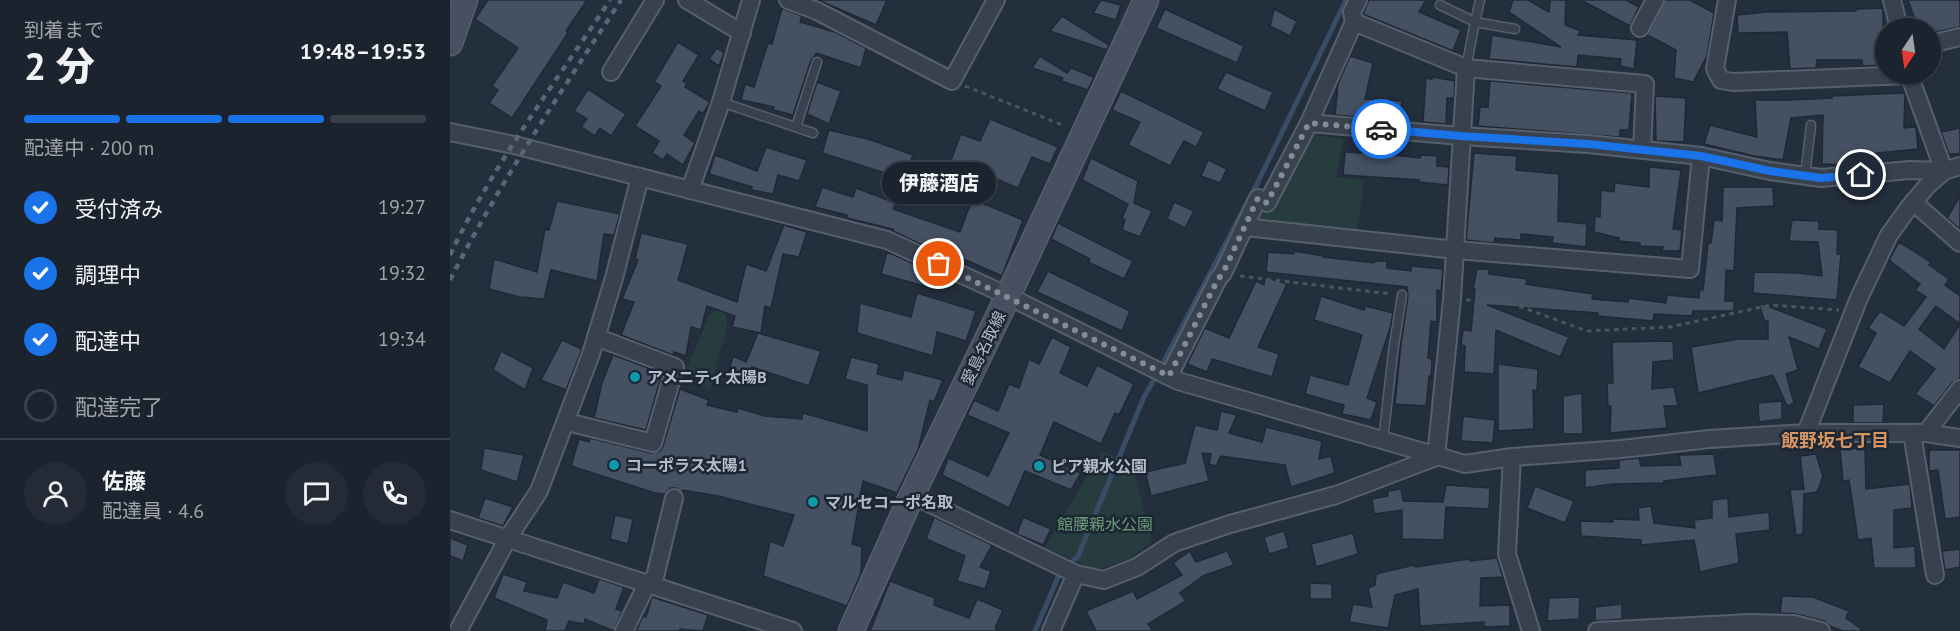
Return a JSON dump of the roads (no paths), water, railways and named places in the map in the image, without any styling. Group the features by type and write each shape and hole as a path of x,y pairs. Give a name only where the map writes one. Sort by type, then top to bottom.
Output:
{"main road":[{"path":"450,43 465,0"},
{"name":"愛島名取線","path":"852,631 912,495 1146,0"}],"street":[{"path":"611,72 656,0"},
{"path":"687,0 742,33"},
{"path":"690,190 721,102 751,0"},
{"path":"788,0 818,11 952,81 996,0"},
{"path":"1169,376 1223,273 1258,198 1267,203 1309,123 1354,22 1352,12 1358,0"},
{"path":"1640,28 1655,0"},
{"path":"1727,0 1715,69 1722,80 1732,82 1875,76"},
{"path":"1892,0 1896,18"},
{"path":"1354,22 1466,68 1645,84 1642,149"},
{"path":"1941,41 1960,37"},
{"path":"1437,457 1456,250 1466,68"},
{"path":"1913,84 1944,171"},
{"path":"1309,123 1642,149 1701,156 1770,171 1821,178 1910,171 1944,171 1960,166"},
{"path":"450,132 514,145 887,240 1008,296 1169,376 1212,392 1465,464 1512,457 1622,449 1709,439 1806,433 1919,433 1960,438"},
{"path":"1245,227 1456,250 1689,269 1701,156"},
{"path":"1806,433 1854,311 1889,235 1913,202 1944,171"},
{"path":"458,631 508,538 539,491 567,422 614,278 640,177"},
{"path":"1913,202 1960,243"},
{"path":"567,422 653,444 675,367 596,337"},
{"path":"1935,575 1919,433 1960,389"},
{"path":"912,495 1076,574 1104,580 1137,567 1174,543 1230,524 1336,495 1437,457"},
{"path":"1512,457 1508,554 1531,631"},
{"path":"624,631 647,584 655,577 674,498 671,511"},
{"path":"450,520 793,631"},
{"path":"1051,631 1076,574"},
{"path":"1597,631 1794,624 1821,631"}],"lane":[{"path":"1466,68 1480,0"},
{"path":"1440,5 1475,22 1515,29"},
{"path":"796,127 817,62"},
{"path":"721,102 813,133"},
{"path":"1805,176 1811,125"},
{"path":"1383,441 1402,295"}],"waterway":[{"path":"1164,361 1257,184 1346,0"},
{"path":"1035,631 1059,575 1078,556 1144,397 1155,378"}],"railway":[{"path":"450,255 505,157 610,0"},
{"path":"450,280 510,173 621,0"}],"place":[{"name":"伊藤酒店","path":"939,264"},
{"name":"アメニティ太陽B","path":"635,377"},
{"name":"コーポラス太陽1","path":"614,465"},
{"name":"ピア親水公園","path":"1039,466"},
{"name":"マルセコーポ名取","path":"813,502"}],"district":[{"name":"飯野坂七丁目","path":"1835,441"}],"park label":[{"name":"館腰親水公園","path":"1105,524"}]}
